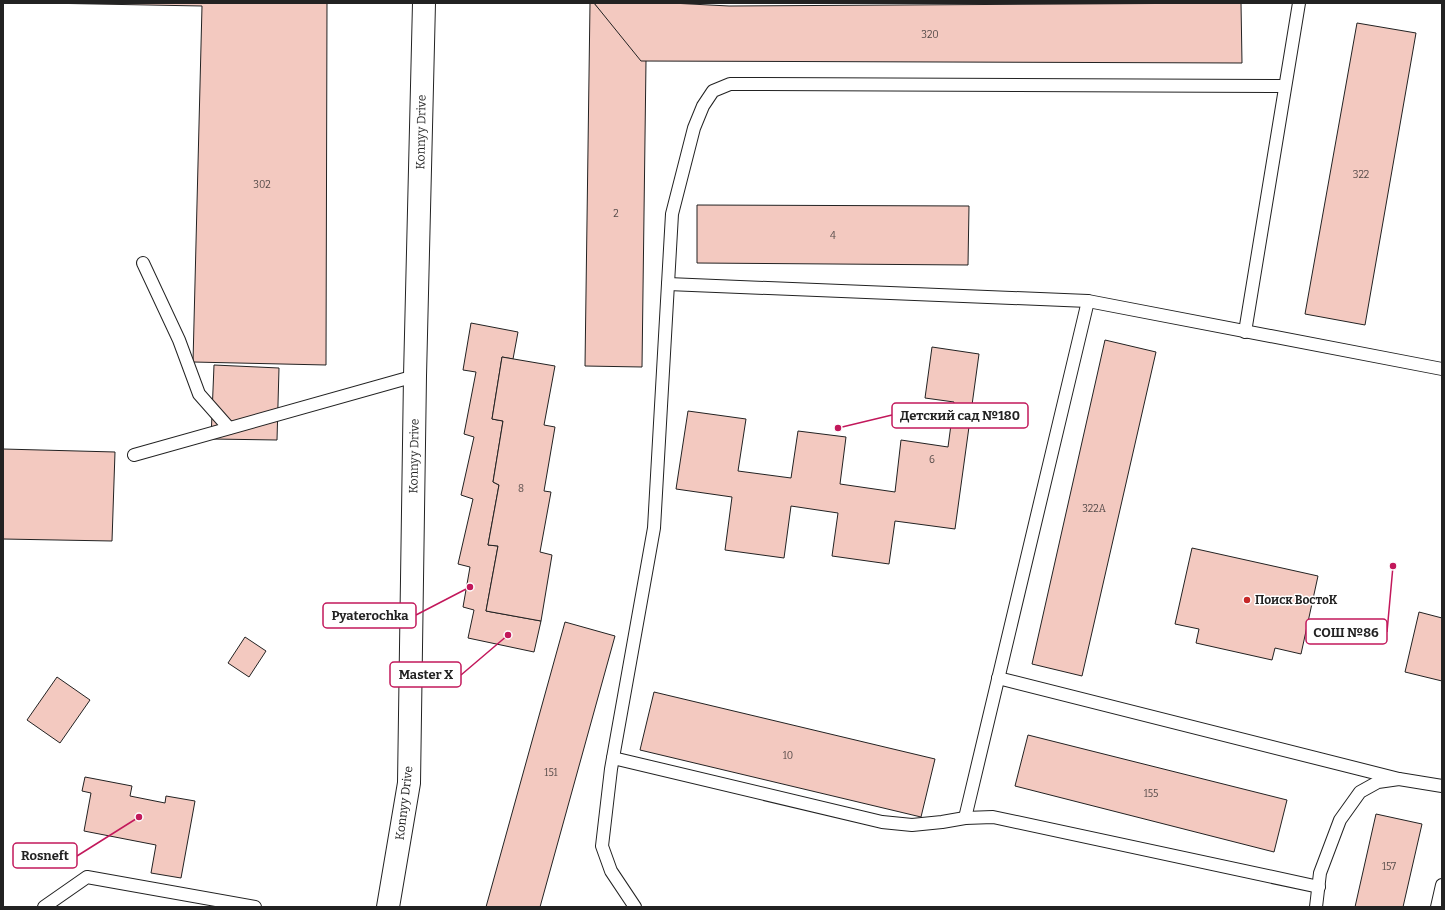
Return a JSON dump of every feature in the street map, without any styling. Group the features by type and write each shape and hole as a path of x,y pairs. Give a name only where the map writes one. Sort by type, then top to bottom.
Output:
{"street":[{"name":"Konnyy Drive","path":"388,907 409,783 415,376 424,3"}],"lane":[{"path":"1245,332 1299,3"},
{"path":"635,907 611,871 602,846 613,758 654,528 672,214 694,128 713,91 730,84 1285,86"},
{"path":"143,263 178,340 199,394 229,428"},
{"path":"668,284 1088,301 1442,369"},
{"path":"965,818 1088,301"},
{"path":"134,455 415,376"},
{"path":"998,678 1399,779 1442,786"},
{"path":"613,758 882,822 912,825 965,818 993,817 1019,821 1319,887"},
{"path":"1316,907 1320,872 1340,820 1360,792 1378,782 1399,779"},
{"path":"44,907 88,877 255,907"},
{"path":"1437,907 1442,886"}],"building":[{"path":"42,3 327,3 326,365 193,362 202,6"},
{"path":"590,3 594,3 646,61 642,367 585,366"},
{"path":"594,3 671,3 729,6 1241,3 1242,63 641,61"},
{"path":"1357,23 1416,33 1365,325 1305,314"},
{"path":"697,205 969,206 968,265 697,263"},
{"path":"471,323 518,332 513,359 502,357 492,419 503,421 493,482 499,485 488,545 498,546 486,611 541,621 534,652 468,638 474,610 463,607 470,567 458,564 473,499 461,495 474,437 464,434 476,372 463,370"},
{"path":"1105,340 1156,352 1082,676 1032,664"},
{"path":"932,347 979,354 955,529 895,521 889,564 832,556 838,513 791,506 784,558 725,550 732,497 676,489 688,411 746,419 738,471 791,478 798,431 846,437 840,484 895,492 901,440 948,447 954,402 925,398"},
{"path":"502,357 555,366 544,425 555,427 544,491 551,492 540,552 552,555 541,621 486,611 498,546 488,545 499,485 493,482 503,421 492,419"},
{"path":"214,365 279,368 277,440 211,439"},
{"path":"3,449 115,452 112,541 3,539"},
{"name":"Поиск ВостоК","path":"1192,548 1318,576 1301,654 1275,648 1272,660 1196,643 1199,629 1175,624"},
{"path":"1419,612 1442,618 1442,681 1405,672"},
{"path":"565,622 615,636 540,907 486,907"},
{"path":"245,637 266,651 249,677 228,663"},
{"path":"57,677 90,700 60,743 27,720"},
{"path":"654,692 935,759 921,817 640,750"},
{"path":"1028,735 1287,800 1274,852 1015,786"},
{"path":"85,777 132,786 130,796 165,803 166,796 195,801 181,878 151,873 156,845 84,831 91,793 82,791"},
{"path":"1376,814 1422,824 1403,907 1355,907"}],"place":[{"name":"Детский сад №180","path":"838,428"},
{"name":"СОШ №86","path":"1393,566"},
{"name":"Pyaterochka","path":"470,587"},
{"name":"Поиск ВостоК","path":"1247,600"},
{"name":"Master X","path":"508,635"},
{"name":"Rosneft","path":"139,817"}]}
